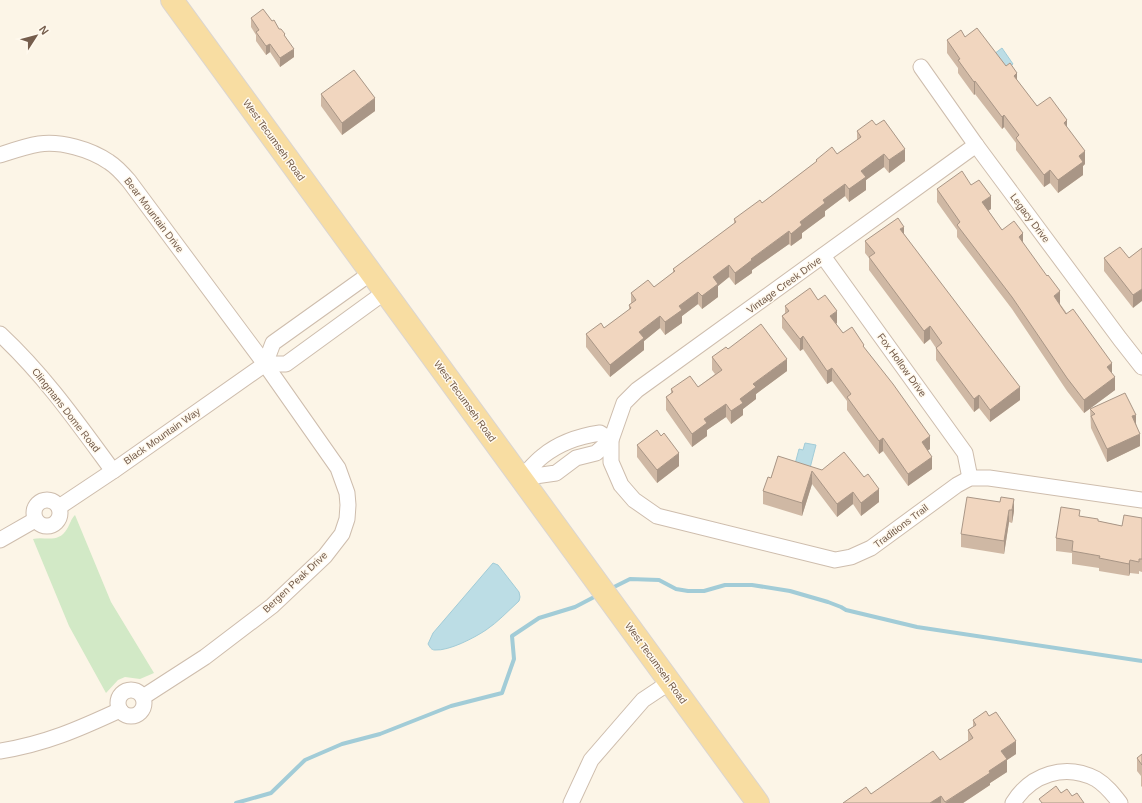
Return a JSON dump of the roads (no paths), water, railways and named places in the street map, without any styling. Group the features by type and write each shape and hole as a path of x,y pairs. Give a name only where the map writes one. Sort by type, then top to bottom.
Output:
{"main road":[{"name":"West Tecumseh Road","path":"172,0 758,803"}],"street":[{"name":"Legacy Drive","path":"921,67 976,145 1142,367"},
{"name":"Bear Mountain Drive","path":"0,155 38,144 53,143 81,149 109,161 129,181 265,364"},
{"name":"Vintage Creek Drive","path":"611,440 624,403 637,390 976,145"},
{"name":"Fox Hollow Drive","path":"823,256 965,453 970,478"},
{"path":"371,273 273,342 265,364 286,364 385,292"},
{"name":"Clingmans Dome Road","path":"0,334 33,367 56,393 113,471"},
{"name":"Black Mountain Way","path":"0,540 36,520 34,511 35,507 40,502 51,500 59,507 64,504 265,364"},
{"name":"Bergen Peak Drive","path":"0,751 37,744 77,730 120,710 118,701 124,692 133,691 140,694 142,697 205,657 272,606 325,556 342,534 347,519 347,493 338,468 265,364"},
{"path":"600,433 611,440 596,453 576,458 556,473 521,478 543,456 583,435 600,433"},
{"name":"Traditions Trail","path":"611,440 611,462 621,485 634,500 657,516 835,560 852,557 871,548 957,485 970,478"},
{"path":"970,478 989,478 1142,500"},
{"path":"571,803 591,760 643,700 670,682"},
{"path":"1013,803 1017,796 1034,780 1052,772 1076,772 1096,780 1110,790 1120,803"}],"water":[{"path":"1002,48 1013,64 1006,70 994,54"},
{"path":"805,443 816,445 810,468 795,464 799,449 803,450"},
{"path":"493,563 498,565 519,592 519,601 495,624 475,637 441,650 432,649 428,644 433,633"}],"waterway":[{"path":"610,589 630,579 659,580 676,589 688,591 704,591 725,585 752,585 790,591 828,602 846,610 917,627 1142,661"},
{"path":"236,803 271,793 305,760 342,744 380,734 451,706 502,693 514,659 512,636 539,618 575,607 598,595"}]}
